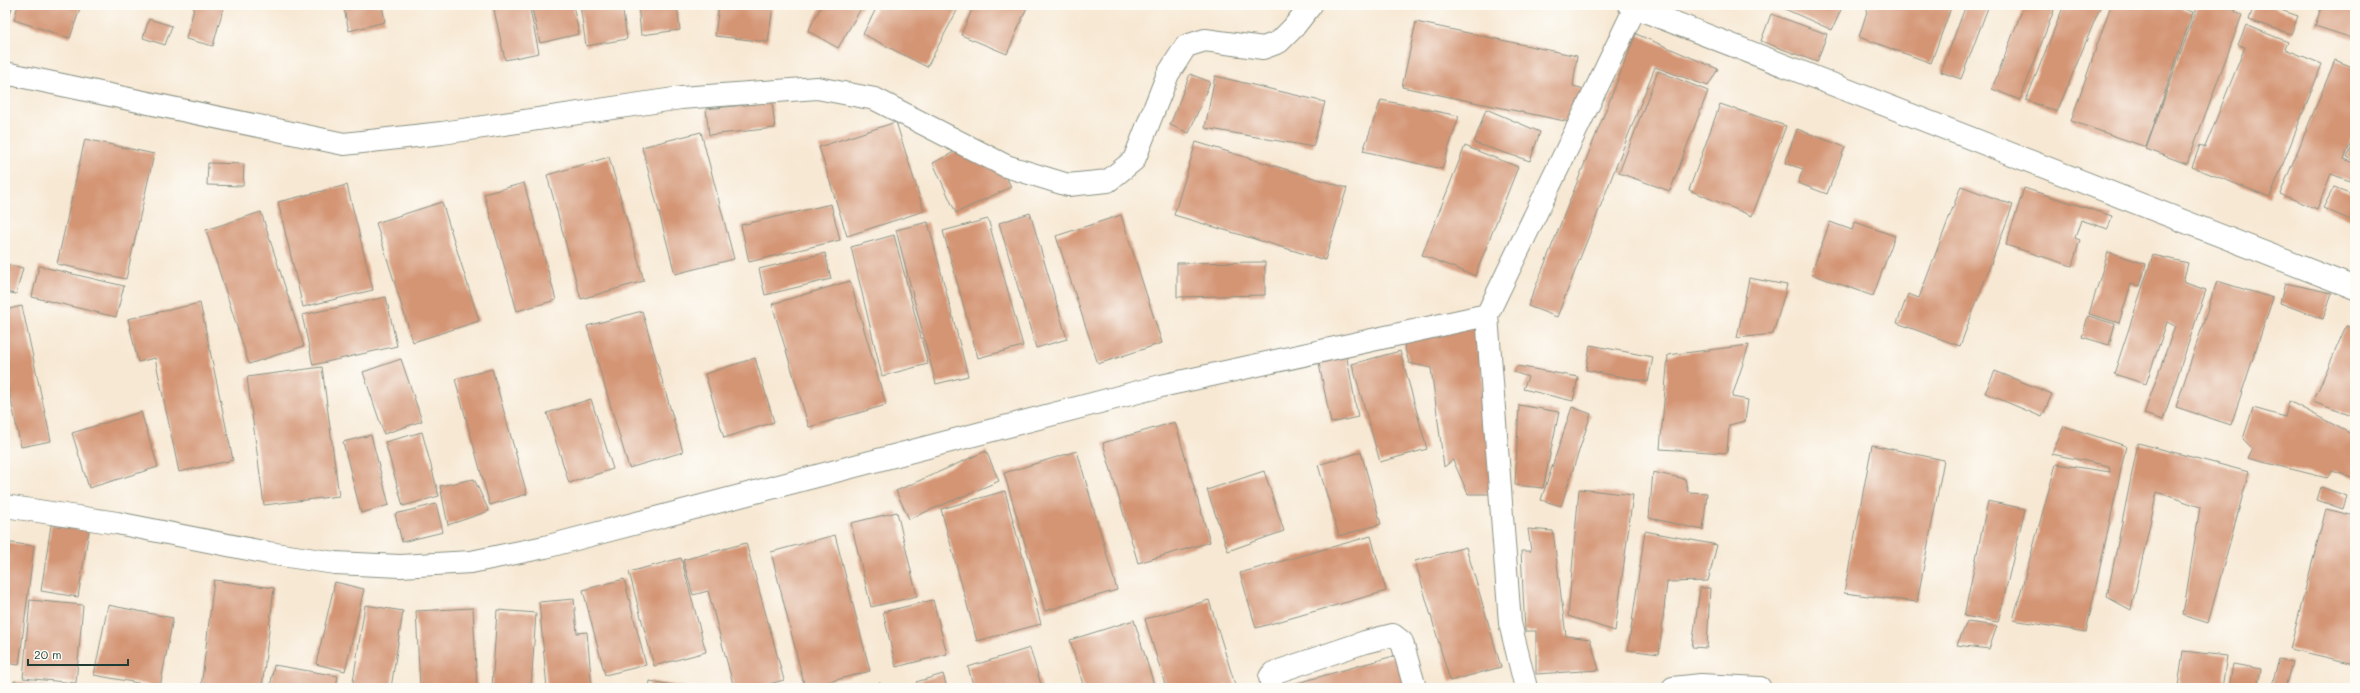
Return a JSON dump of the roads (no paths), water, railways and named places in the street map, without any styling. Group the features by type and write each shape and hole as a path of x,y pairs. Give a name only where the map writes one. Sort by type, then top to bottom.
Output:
{"street":[{"path":"5,73 344,144 442,133 681,98 817,88 875,99 1006,166 1068,185 1108,181 1134,160 1168,74 1186,46 1205,40 1263,48 1279,42 1293,28 1311,5"},
{"path":"1526,688 1510,623 1487,315 1632,6 2355,288"},
{"path":"5,506 110,522 268,553 335,563 400,566 471,562 545,547 1161,386 1487,315"},
{"path":"1272,688 1270,677 1273,673 1365,642 1393,636 1402,642 1415,688"},
{"path":"1673,688 1701,685 1760,688"}]}
